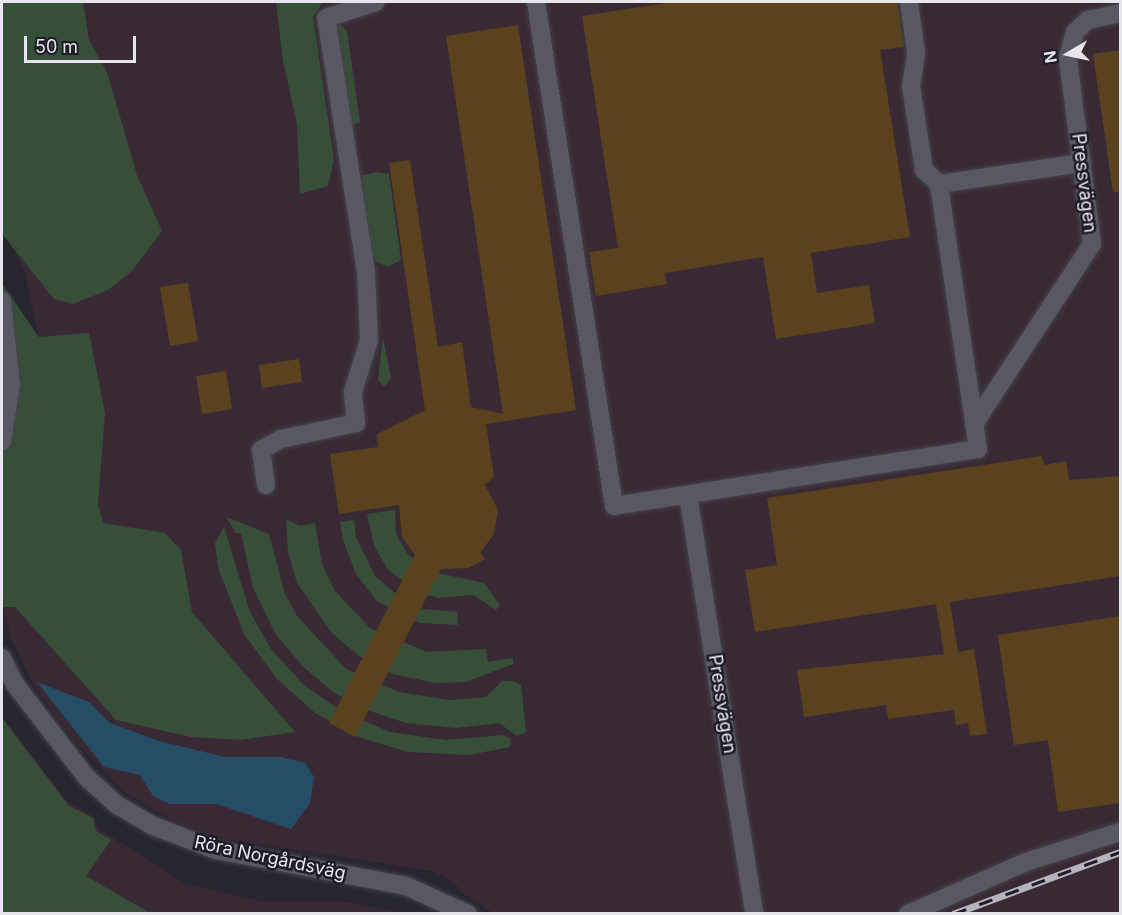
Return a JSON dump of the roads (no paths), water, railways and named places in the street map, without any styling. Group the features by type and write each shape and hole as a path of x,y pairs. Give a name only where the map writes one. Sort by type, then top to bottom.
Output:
{"street":[{"path":"266,485 261,450 281,439 356,423 353,392 369,340 366,272 326,18 376,2"},
{"path":"536,2 614,506 978,449 939,184 924,170 911,86 916,53 909,2"},
{"name":"Pressvägen","path":"974,424 1092,244 1068,58 1075,32 1088,20 1120,13"},
{"path":"939,184 1082,163"},
{"path":"2,301 11,385 2,441"},
{"name":"Pressvägen","path":"688,495 754,914"},
{"name":"Röra Norgårdsväg","path":"2,658 14,683 86,777 117,805 151,825 216,850 406,886 468,914"},
{"path":"908,914 1026,862 1120,832"}],"water":[{"path":"37,682 89,702 110,723 159,741 225,757 281,757 305,763 314,777 310,803 291,829 216,804 169,804 153,796 140,775 104,767"}],"railway":[{"path":"953,914 1120,852"}]}
